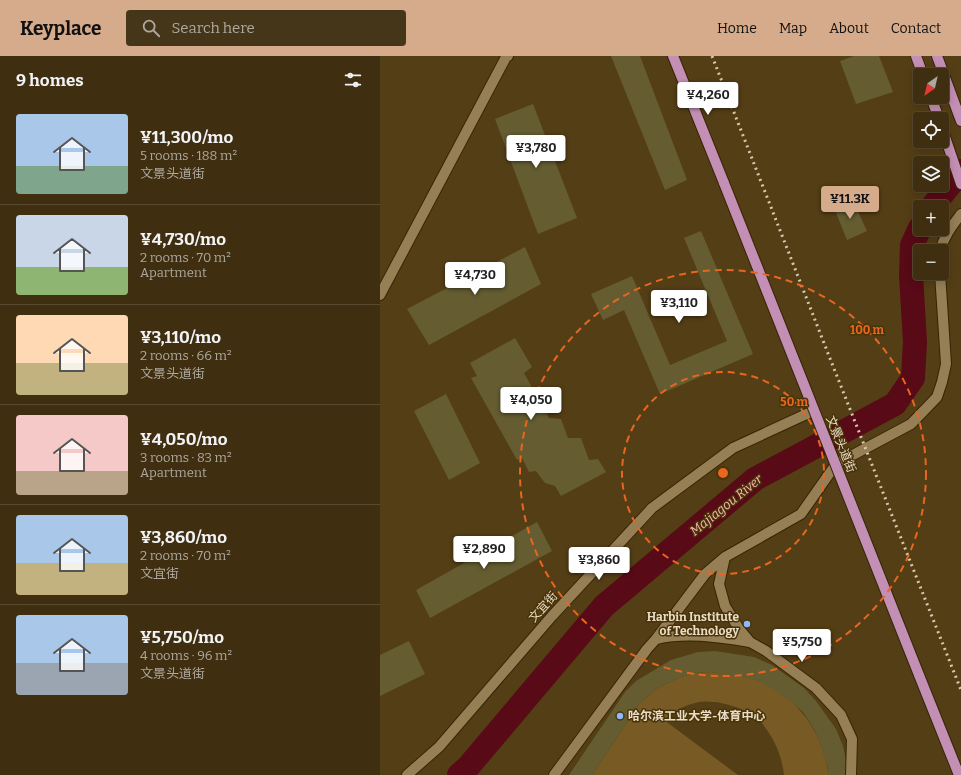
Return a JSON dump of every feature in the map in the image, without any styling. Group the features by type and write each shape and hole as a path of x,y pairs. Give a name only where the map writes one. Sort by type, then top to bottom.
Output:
{"main road":[{"name":"文景头道街","path":"673,56 959,775"},
{"path":"916,56 920,68"},
{"path":"937,56 960,117"},
{"path":"949,148 961,184"}],"street":[{"path":"380,295 506,57 508,56"},
{"path":"942,244 949,230 961,214"},
{"path":"554,775 646,649 656,639 705,574 725,557 801,514 836,464 911,424 937,397 946,364 940,280"},
{"name":"文宜街","path":"407,775 439,747 552,616 652,508 733,448 813,411"},
{"path":"725,557 719,584 725,606 739,629 750,642 766,651 816,688 841,715 852,739 851,775"},
{"path":"656,639 674,636 709,636 750,642"}],"shaded area":[{"path":"711,672 751,678 768,685 790,700 807,719 814,730 824,754 828,775 784,775 779,753 773,739 756,717 737,707 707,701 693,703 680,708 664,720 738,775 592,775 639,704 656,689 678,678 693,673"}],"building":[{"path":"611,56 640,56 687,180 665,190"},
{"path":"854,56 879,56 893,92 856,104 840,61"},
{"path":"533,104 577,218 538,234 495,119"},
{"path":"852,199 867,231 847,240 834,208"},
{"path":"701,231 753,354 660,394 624,310 603,320 591,294 632,276 670,365 727,341 684,238"},
{"path":"525,247 541,284 429,345 407,309"},
{"path":"515,338 532,367 524,373 549,418 561,419 568,438 581,438 589,460 598,459 606,472 561,496 555,486 545,483 536,471 529,472 522,458 517,460 471,378 477,376 470,363"},
{"path":"446,394 480,463 449,480 414,411"},
{"path":"537,522 552,551 430,618 416,590"},
{"path":"409,641 425,674 380,696 380,655"},
{"name":"哈尔滨工业大学-体育中心","path":"715,651 754,657 772,665 804,688 816,701 836,729 843,746 846,760 854,768 857,775 828,775 828,768 821,745 814,729 803,712 772,688 756,680 711,672 693,673 678,678 656,689 639,704 592,775 569,775 625,692 636,681 671,660 698,652"}],"waterway":[{"name":"Majiagou River","path":"938,200 961,171"},
{"name":"Majiagou River","path":"459,775 468,767 604,606 755,479 895,404 913,378 915,342 911,275 912,245 916,236"}],"railway":[{"path":"712,56 961,690"}],"place":[{"name":"Harbin Institute of Technology","path":"747,624"},
{"name":"哈尔滨工业大学-体育中心","path":"620,716"}]}
